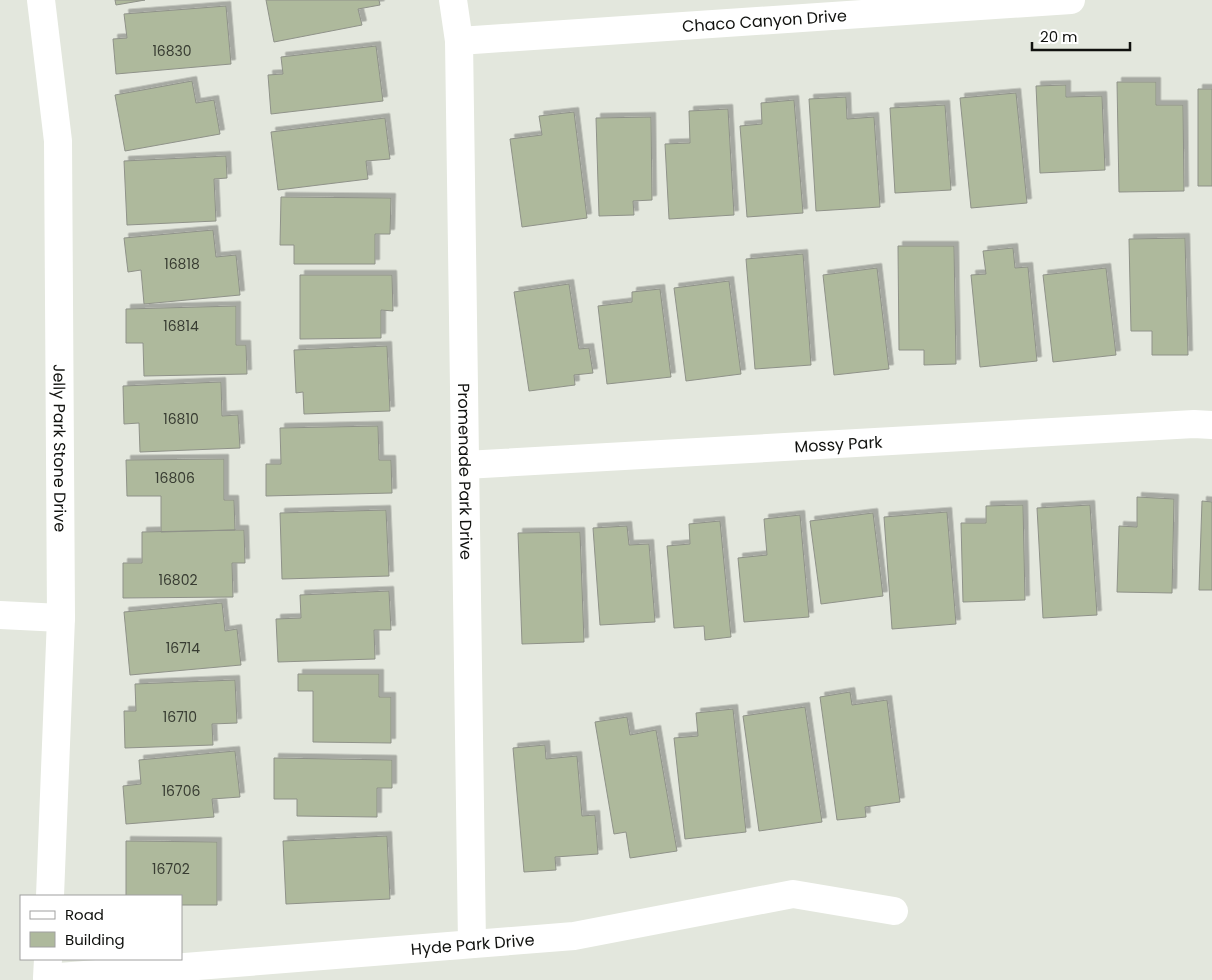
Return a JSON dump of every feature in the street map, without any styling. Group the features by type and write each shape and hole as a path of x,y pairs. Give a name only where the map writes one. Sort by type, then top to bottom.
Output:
{"street":[{"name":"Jelly Park Stone Drive","path":"41,0 58,141 60,618 50,895"},
{"name":"Promenade Park Drive","path":"453,0 459,41 472,944"},
{"name":"Chaco Canyon Drive","path":"459,41 869,7 1071,0"},
{"name":"Mossy Park","path":"465,465 1194,424 1212,425"},
{"path":"0,615 60,618"},
{"name":"Hyde Park Drive","path":"47,968 472,944 574,936 793,894 894,911"}],"building":[{"path":"115,0 145,0 116,5"},
{"path":"266,0 379,0 380,5 358,9 362,25 274,42"},
{"path":"226,6 231,64 116,74 113,39 127,38 124,14"},
{"path":"376,46 383,101 271,114 268,75 283,74 281,57"},
{"path":"192,81 196,103 214,100 220,134 125,151 115,95"},
{"path":"1117,82 1156,82 1156,105 1183,105 1184,191 1119,192"},
{"path":"1066,85 1066,97 1102,96 1105,170 1040,173 1036,86"},
{"path":"1198,89 1212,89 1212,186 1198,186"},
{"path":"1016,93 1027,203 971,208 960,98"},
{"path":"846,97 847,119 874,117 880,207 816,211 809,99"},
{"path":"794,100 803,213 747,217 740,126 762,124 761,103"},
{"path":"945,105 951,190 895,193 890,108"},
{"path":"728,109 734,215 669,219 665,144 690,143 689,111"},
{"path":"574,112 587,218 522,227 510,139 542,135 539,116"},
{"path":"651,117 652,200 633,201 634,215 599,216 596,118"},
{"path":"385,118 390,159 366,161 368,179 278,190 271,132"},
{"path":"226,156 227,178 214,179 216,221 127,225 124,161"},
{"path":"281,197 391,198 390,234 375,234 375,264 294,264 294,245 280,245"},
{"path":"213,230 216,257 236,255 240,295 144,304 141,270 128,272 124,238"},
{"path":"1185,238 1188,355 1152,355 1152,331 1131,331 1129,239"},
{"path":"898,246 954,246 956,364 924,365 924,350 899,350"},
{"path":"1013,248 1015,268 1028,267 1037,361 980,367 971,275 986,274 983,251"},
{"path":"803,254 811,365 755,369 746,259"},
{"path":"877,268 889,369 834,375 823,275"},
{"path":"1106,268 1116,355 1053,362 1043,275"},
{"path":"300,275 392,275 393,311 381,310 381,338 300,339"},
{"path":"729,281 741,374 686,381 674,288"},
{"path":"569,284 579,349 589,348 593,373 574,375 575,385 529,391 514,292"},
{"path":"660,289 671,377 607,384 598,306 632,302 632,292"},
{"path":"236,306 236,345 246,345 247,374 144,376 143,343 126,343 126,309"},
{"path":"387,346 390,411 304,414 303,392 296,393 294,350"},
{"path":"221,382 222,416 238,415 240,448 140,452 139,423 124,424 123,386"},
{"path":"378,426 379,460 391,460 392,493 266,496 266,464 281,464 280,428"},
{"path":"224,459 224,500 234,500 235,530 161,532 161,496 127,496 126,460"},
{"path":"1137,497 1174,499 1172,593 1117,592 1119,526 1137,527"},
{"path":"1202,501 1212,502 1212,590 1199,590"},
{"path":"1023,505 1025,600 963,602 961,523 986,523 986,506"},
{"path":"1090,505 1097,615 1043,618 1037,508"},
{"path":"386,510 389,576 282,579 280,513"},
{"path":"947,512 956,624 892,629 884,517"},
{"path":"873,513 883,596 821,604 810,521"},
{"path":"800,515 809,617 744,622 738,558 767,555 764,519"},
{"path":"720,521 731,637 705,640 704,626 674,628 667,546 690,544 689,524"},
{"path":"627,526 629,545 649,544 655,622 600,625 593,528"},
{"path":"244,530 245,563 232,563 233,597 123,598 123,563 142,563 142,532"},
{"path":"580,532 584,642 522,644 518,533"},
{"path":"389,591 391,630 374,630 375,659 278,662 276,619 301,618 300,595"},
{"path":"222,603 225,631 237,629 241,665 130,675 124,612"},
{"path":"298,674 379,674 379,697 391,697 391,743 313,742 313,691 298,691"},
{"path":"235,680 237,723 212,724 213,745 125,748 124,711 136,711 135,684"},
{"path":"850,692 852,705 887,700 900,802 865,807 866,817 837,820 820,697"},
{"path":"805,707 822,822 759,831 743,716"},
{"path":"733,709 746,832 685,839 674,738 698,736 696,713"},
{"path":"627,717 630,735 656,730 677,851 630,858 626,832 614,834 595,722"},
{"path":"545,745 546,759 577,756 582,816 595,815 598,854 555,857 556,870 524,872 513,748"},
{"path":"235,751 240,797 212,799 214,817 126,824 123,786 141,784 139,760"},
{"path":"274,758 392,760 392,788 377,788 377,817 297,816 297,799 274,799"},
{"path":"387,836 390,899 286,904 283,841"},
{"path":"126,841 217,842 217,905 182,905 182,895 126,895"}]}
